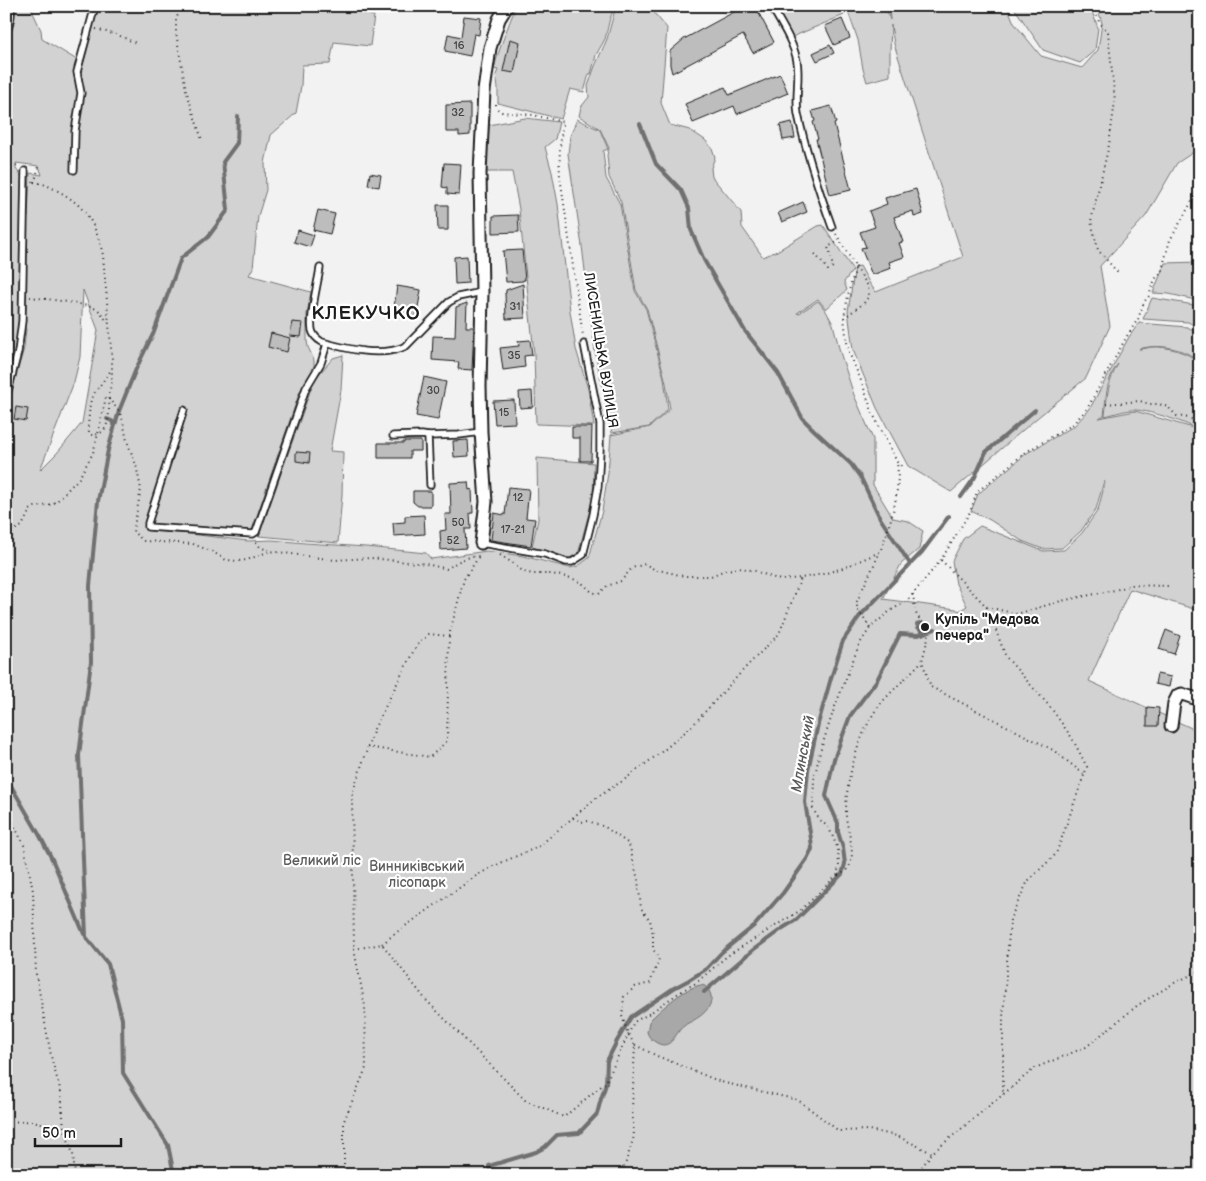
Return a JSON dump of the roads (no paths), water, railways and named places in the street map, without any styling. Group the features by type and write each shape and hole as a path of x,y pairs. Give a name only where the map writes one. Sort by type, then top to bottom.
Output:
{"street":[{"path":"481,543 486,502 480,386 482,292 480,174 484,91 490,48 499,19 507,6"},
{"path":"1171,726 1174,702 1178,695 1182,694 1200,700"}],"lane":[{"path":"6,34 12,15 11,6"},
{"path":"74,170 74,131 81,93 77,72 95,6"},
{"path":"771,6 795,52 797,62 798,114 823,204 832,227"},
{"path":"6,399 18,352 22,322 25,171"},
{"path":"320,268 312,316 313,334 317,339 327,344 367,352 386,352 398,350 406,346 449,302 458,296 482,292"},
{"path":"184,410 148,527 253,534 256,532 306,388 321,363 327,344"},
{"name":"ЛИСЕНИЦЬКА ВУЛИЦЯ","path":"481,543 545,554 566,562 572,562 583,555 598,487 600,450 600,424 584,344"},
{"path":"393,436 459,435 481,432"},
{"path":"428,436 430,485"}],"waterway":[{"path":"174,1175 168,1145 123,1073 122,1019 108,964 86,937 79,755 91,662 90,586 98,501 108,450 119,411 154,332 181,258 208,237 228,210 223,162 237,143 238,116"},
{"path":"640,124 656,164 681,190 689,208 691,230 704,260 745,331 778,373 803,419 851,464 861,478 880,518 910,564"},
{"name":"Млинський","path":"961,497 975,477 986,452 1035,410"},
{"path":"107,419 112,421 114,426"},
{"name":"Млинський","path":"491,1175 489,1166 536,1152 545,1147 557,1135 579,1133 597,1114 606,1084 607,1061 631,1017 706,969 722,952 755,925 783,893 807,859 812,849 805,802 808,770 818,724 843,641 859,617 922,552 949,516"},
{"path":"922,634 923,632 917,624 920,623 925,627"},
{"name":"Млинський","path":"704,992 753,950 796,920 842,874 845,864 838,832 838,823 826,796 834,759 850,716 877,680 900,634 918,635 935,629"},
{"path":"6,777 52,859 84,934"}],"place":[{"name":"Купіль \"Медова печера\"","path":"925,627"}],"district":[{"name":"КЛЕКУЧКО","path":"366,313"}],"park label":[{"name":"Великий ліс","path":"322,860"},
{"name":"Винниківський лісопарк","path":"417,874"}]}
